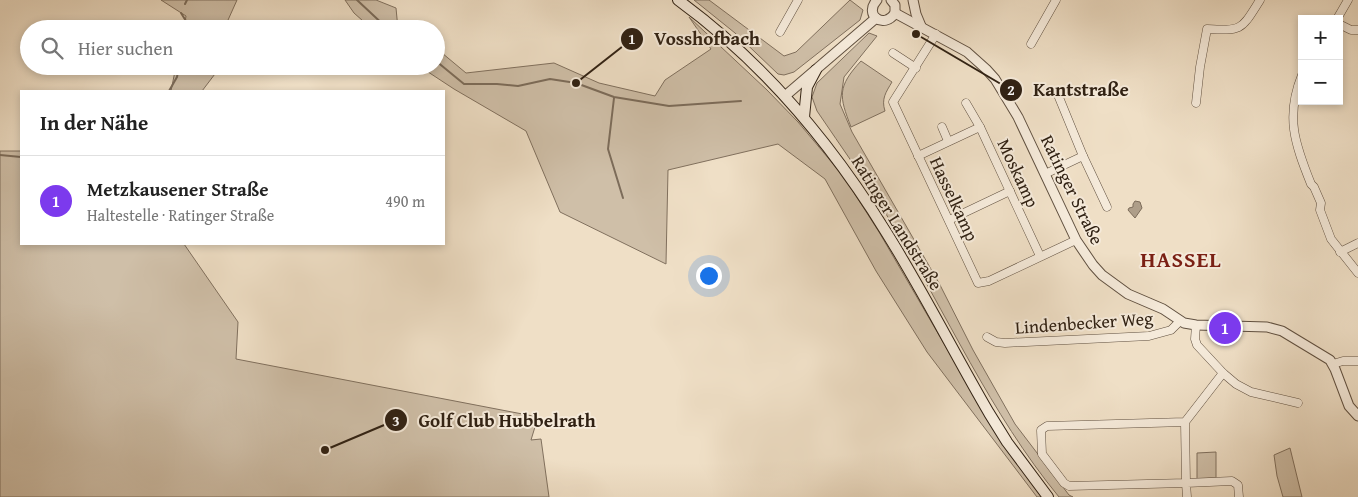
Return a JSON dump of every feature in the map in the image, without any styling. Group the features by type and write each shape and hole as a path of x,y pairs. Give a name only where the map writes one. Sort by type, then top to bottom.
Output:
{"main road":[{"name":"Ratinger Landstraße","path":"678,0 740,50 785,96 835,156 886,232 989,413 1048,497"},
{"path":"804,118 807,87 816,70"}],"street":[{"path":"780,32 798,0"},
{"path":"913,0 921,26"},
{"path":"1031,44 1056,0"},
{"path":"1196,103 1207,29 1233,30 1240,28 1247,21 1260,0"},
{"path":"1339,15 1348,0"},
{"path":"874,1 872,12 879,20 886,21 892,18 895,13 896,8 893,1"},
{"name":"Ratinger Straße","path":"895,13 967,52 995,79 1018,118 1076,240 1093,265 1114,285 1139,300 1163,309 1180,321 1196,325 1275,328 1305,344 1333,364"},
{"path":"785,96 876,18"},
{"path":"1343,26 1351,30 1358,30"},
{"name":"Hasselkamp","path":"936,34 893,102 978,283 989,281 1076,240"},
{"path":"893,53 916,68"},
{"path":"1298,85 1292,122 1295,140 1311,184 1321,203 1320,210 1331,239 1358,273"},
{"path":"1058,95 1083,156 1107,207"},
{"name":"Moskamp","path":"966,103 980,127 1040,256"},
{"path":"942,127 948,141"},
{"path":"918,156 980,127"},
{"path":"1044,174 1083,156"},
{"path":"949,220 1010,191"},
{"path":"1340,252 1358,242"},
{"name":"Lindenbecker Weg","path":"987,337 996,342 1011,343 1149,336 1171,330 1180,321"},
{"path":"1196,325 1195,339 1197,345 1236,384 1252,392 1298,404"},
{"path":"1358,362 1343,361 1333,364 1344,396 1349,406 1358,416"},
{"path":"1187,497 1185,422 1223,373"},
{"path":"1185,422 1047,426 1041,430 1041,452 1064,483 1069,486 1232,481 1238,485 1238,497"}],"shaded area":[{"path":"161,0 237,0 228,20 185,20 186,16"},
{"path":"345,0 376,0 396,8 397,20 362,20 354,13"},
{"path":"694,0 709,0 784,56 796,52 850,0 863,10 860,20 794,72 784,75 778,74 735,33"},
{"path":"689,17 767,90 798,122 844,177 879,232 982,409 1042,497 1037,497 927,352 876,271 825,179 778,144 668,170 666,264 560,212 526,131 433,75 445,75 445,56 466,73 554,63 599,83 655,96 665,80 711,49"},
{"path":"869,33 877,36 844,77 840,104 852,132 939,283 973,350 1015,424 1069,495 1073,497 1059,497 1034,465 1012,432 990,397 891,222 817,111 812,97 817,83"},
{"path":"861,61 892,82 884,99 885,111 851,127 844,107 844,85"},
{"path":"174,75 214,75 203,90 171,90"},
{"path":"0,151 20,151 20,245 185,245 238,322 236,359 538,417 531,440 541,439 549,497 0,497"},
{"path":"1135,201 1140,202 1142,208 1135,218 1128,210 1133,207"},
{"path":"1290,448 1302,497 1283,497 1277,476 1274,455"},
{"path":"1216,452 1216,478 1197,479 1197,453"}],"waterway":[{"path":"185,4 187,0"},
{"path":"357,0 378,20"},
{"path":"181,13 185,20"},
{"path":"445,68 464,84 518,86 550,79 576,83 614,97 669,106 741,101"},
{"path":"170,90 177,75"},
{"path":"614,98 608,149 623,198"},
{"path":"0,155 20,157"}],"place":[{"name":"Kantstraße","path":"916,34"},
{"name":"Vosshofbach","path":"576,83"},
{"name":"Metzkausener Straße","path":"1225,328"},
{"name":"Golf Club Hubbelrath","path":"325,450"}],"district":[{"name":"HASSEL","path":"1181,259"}]}
